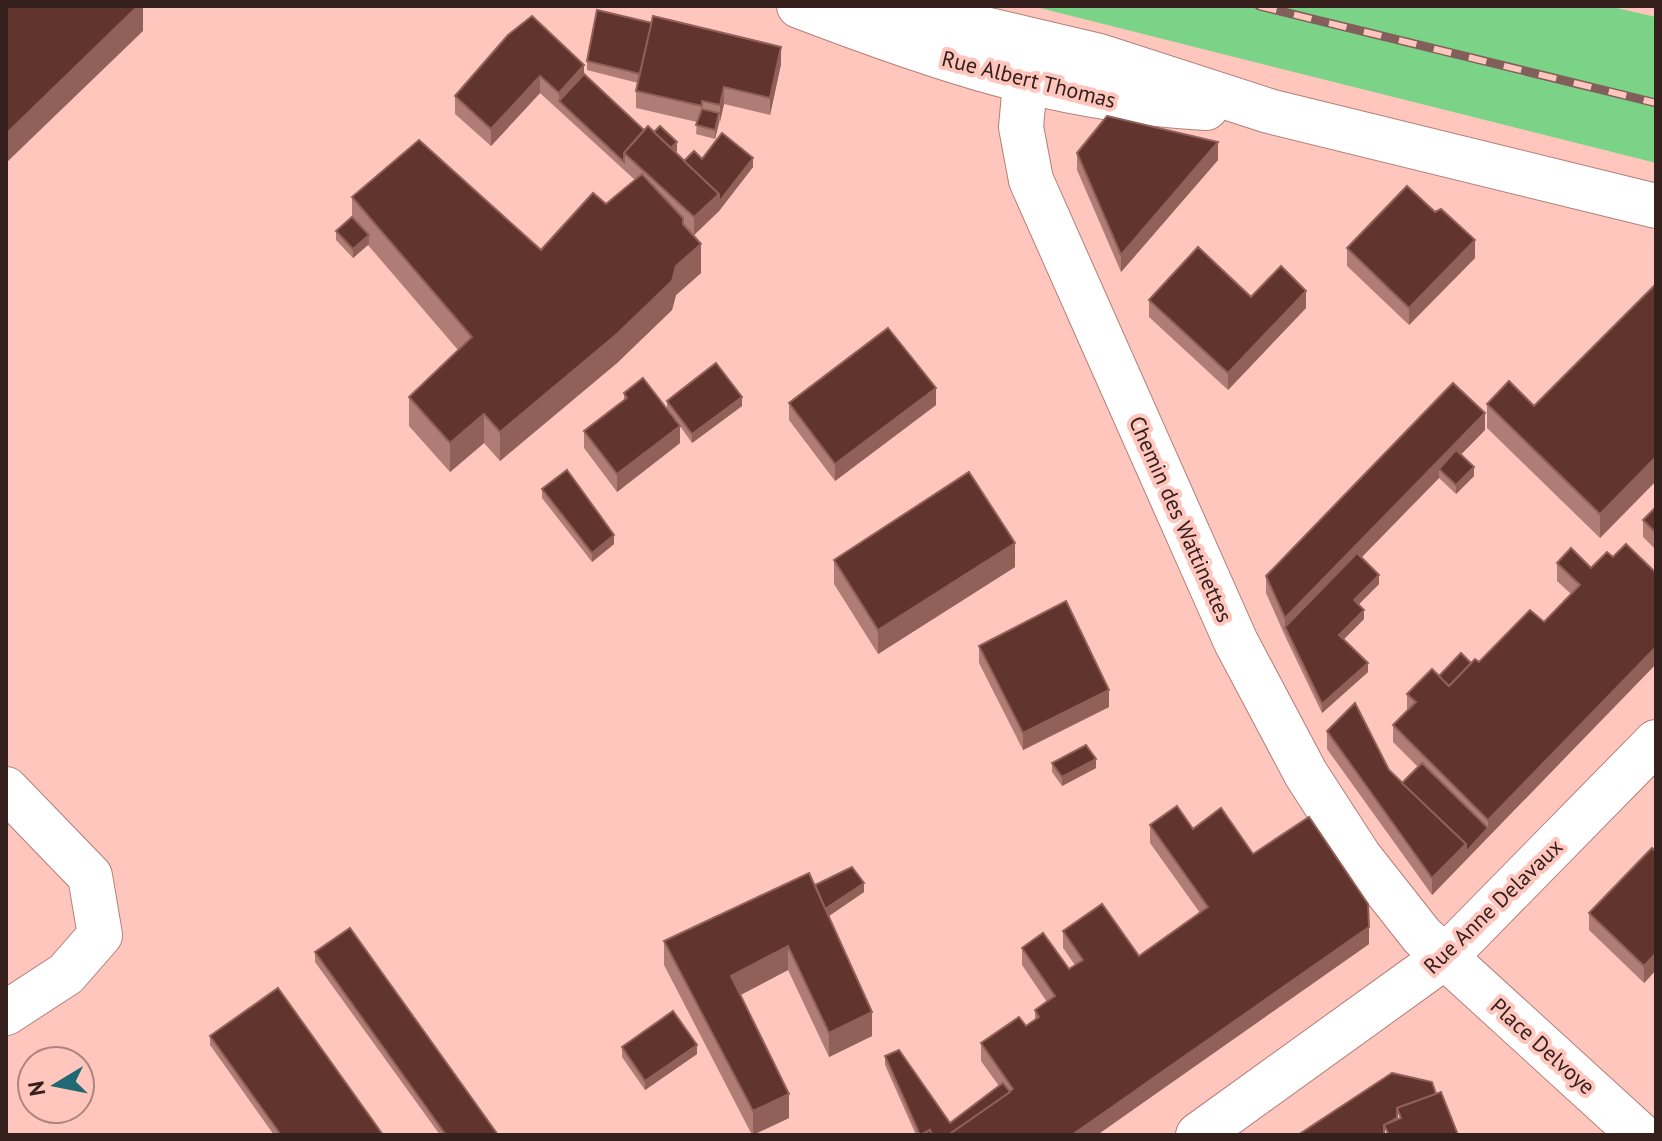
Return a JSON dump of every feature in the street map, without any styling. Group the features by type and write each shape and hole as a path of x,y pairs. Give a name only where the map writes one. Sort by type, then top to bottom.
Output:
{"street":[{"name":"Rue Albert Thomas","path":"799,6 947,61 1023,82 1139,104 1269,111"},
{"name":"Rue Albert Thomas","path":"887,6 1099,56 1269,111 1656,206"},
{"name":"Chemin des Wattinettes","path":"1029,39 1021,127 1031,180 1257,686 1306,774 1359,856 1422,936 1445,957"},
{"name":"Rue Anne Delavaux","path":"1198,1135 1445,957 1656,742"},
{"path":"6,789 90,876 100,935 66,974 6,1013"},
{"name":"Place Delvoye","path":"1445,957 1640,1135"}],"green space":[{"path":"1032,6 1608,6 1656,17 1656,163"}],"building":[{"path":"6,6 138,6 6,134"},
{"path":"597,10 652,23 640,74 587,61"},
{"path":"532,16 584,65 559,93 540,76 491,129 455,96 508,35"},
{"path":"653,16 781,47 770,98 724,87 720,105 702,101 702,106 636,91"},
{"path":"584,74 644,130 624,153 624,162 559,101"},
{"path":"702,109 719,113 715,130 696,125"},
{"path":"1107,116 1218,142 1121,255 1077,153"},
{"path":"648,126 719,194 694,217 624,153"},
{"path":"660,126 677,142 671,148 654,132"},
{"path":"722,133 753,158 719,202 719,194 684,161 694,151 702,159"},
{"path":"419,140 541,250 593,193 606,204 642,174 683,218 683,224 701,244 676,266 672,281 617,334 500,432 484,414 450,443 409,397 472,337 352,197"},
{"path":"1407,186 1435,212 1441,209 1475,240 1409,308 1347,248"},
{"path":"352,217 369,235 353,249 336,231"},
{"path":"1198,247 1251,297 1281,266 1306,291 1228,373 1149,300"},
{"path":"1656,284 1656,457 1600,514 1487,404 1509,381 1534,406"},
{"path":"888,328 936,388 835,464 789,403"},
{"path":"716,363 742,397 692,434 667,401"},
{"path":"643,378 680,426 617,474 584,431 627,398 624,393"},
{"path":"1453,383 1485,413 1285,618 1266,576"},
{"path":"1456,450 1474,467 1456,485 1439,469"},
{"path":"567,470 614,535 592,553 542,489"},
{"path":"969,472 1015,543 878,630 834,560"},
{"path":"1656,507 1656,533 1643,520"},
{"path":"1626,544 1656,573 1656,647 1488,820 1393,725 1416,702 1407,694 1432,669 1449,686 1475,659 1479,662 1530,610 1544,622 1580,585 1557,563 1571,548 1591,568 1607,552 1613,557"},
{"path":"1357,553 1379,575 1354,600 1364,610 1339,635 1368,663 1322,704 1285,627"},
{"path":"1066,601 1109,690 1023,733 979,646"},
{"path":"1461,653 1471,663 1449,686 1439,676"},
{"path":"1355,703 1389,770 1466,844 1432,878 1327,731"},
{"path":"1086,745 1096,759 1062,777 1052,763"},
{"path":"1422,763 1488,828 1466,852 1466,844 1402,783"},
{"path":"1177,806 1193,829 1221,808 1253,854 1309,817 1368,904 1369,927 1072,1135 948,1135 1013,1089 981,1043 1019,1017 1026,1026 1039,1017 1035,1010 1055,996 1022,948 1043,933 1069,969 1083,960 1063,931 1102,904 1139,956 1208,907 1150,825"},
{"path":"1652,848 1656,852 1656,953 1644,966 1589,913"},
{"path":"852,867 864,883 825,909 815,885"},
{"path":"809,873 872,1012 829,1033 788,946 731,976 789,1094 753,1111 664,941"},
{"path":"350,928 498,1135 446,1135 315,952"},
{"path":"278,988 383,1135 281,1135 210,1036"},
{"path":"673,1011 697,1045 645,1081 622,1047"},
{"path":"899,1050 950,1123 1003,1083 1010,1092 948,1135 932,1135 930,1130 920,1135 885,1056"},
{"path":"1392,1073 1432,1082 1436,1094 1397,1108 1397,1118 1384,1125 1384,1135 1298,1135"},
{"path":"1441,1092 1458,1135 1389,1135 1384,1125 1401,1118 1397,1108"}],"railway":[{"path":"1259,6 1656,103"}]}
